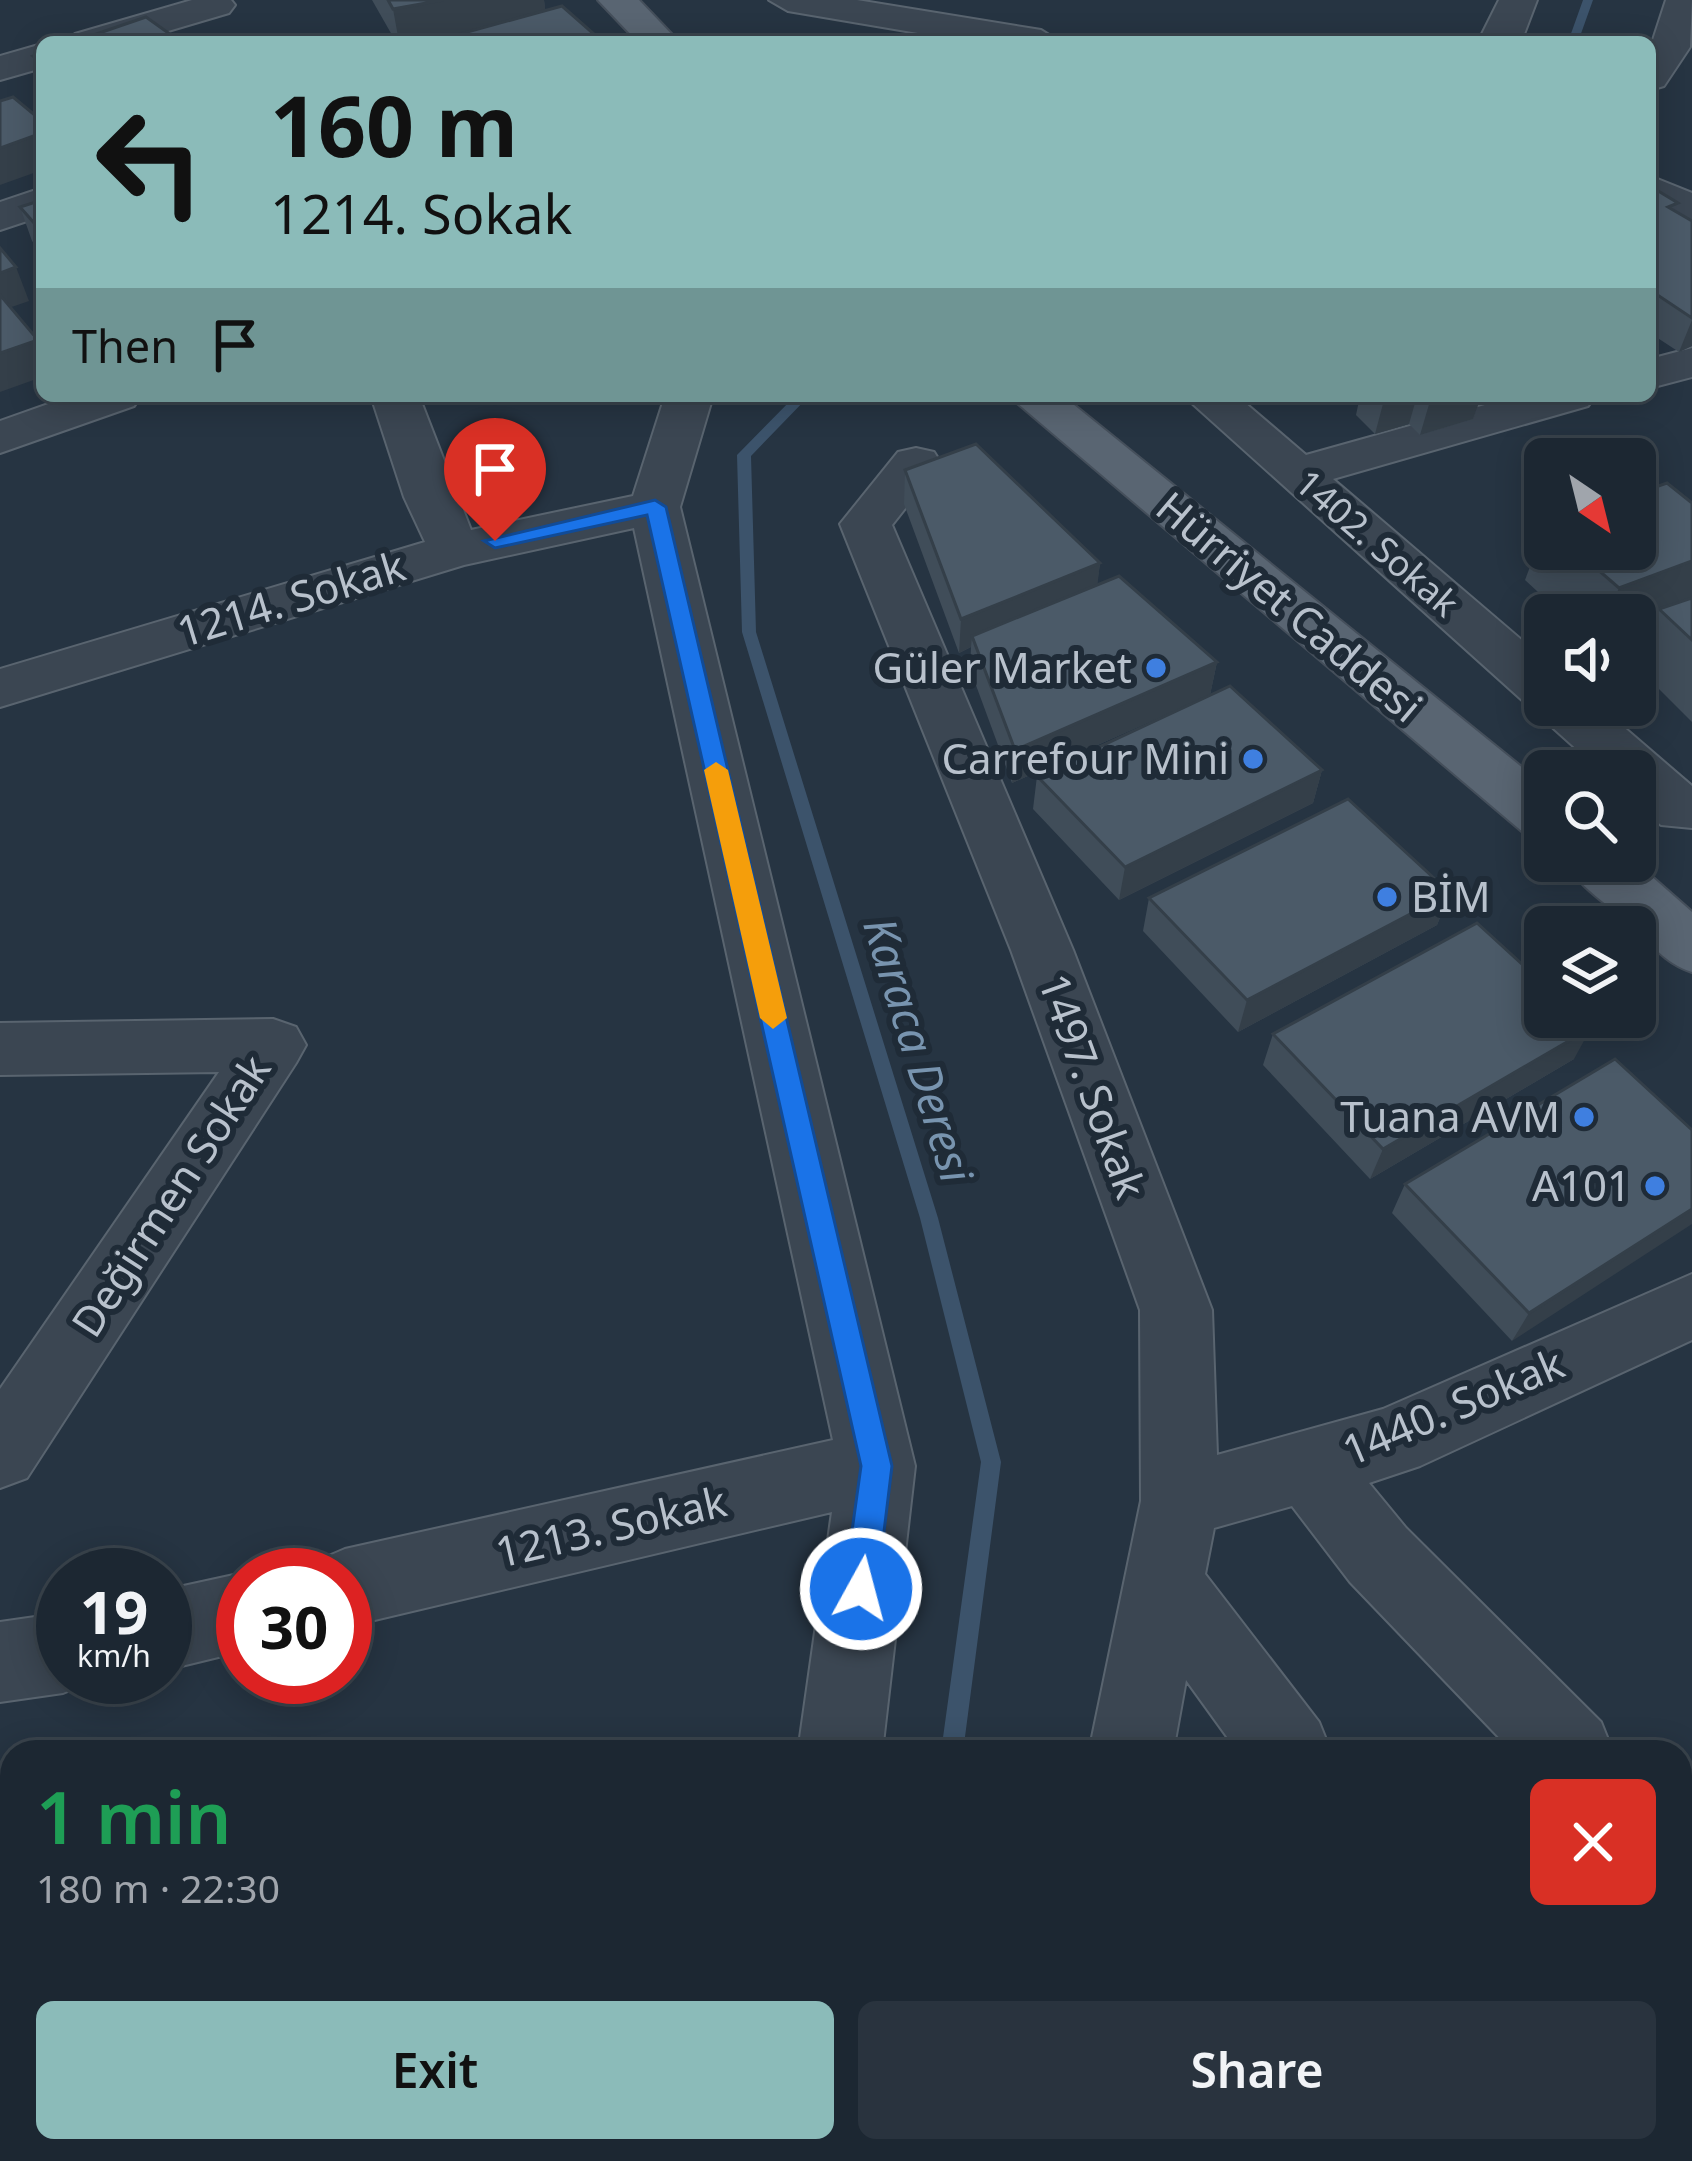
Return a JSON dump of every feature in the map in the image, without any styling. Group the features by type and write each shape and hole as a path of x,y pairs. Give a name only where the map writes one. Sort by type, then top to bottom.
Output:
{"main road":[{"path":"617,0 654,36"},
{"name":"Hürriyet Caddesi","path":"1040,402 1524,801"},
{"path":"1619,882 1692,947"}],"street":[{"path":"788,0 1005,36"},
{"path":"1504,36 1518,0"},
{"path":"1656,69 1671,47 1685,0"},
{"path":"115,36 222,11"},
{"path":"0,68 36,58"},
{"path":"1656,192 1692,209"},
{"path":"0,217 36,203"},
{"path":"1656,372 1692,362"},
{"path":"0,437 100,402"},
{"path":"397,402 429,497 455,550"},
{"path":"687,402 655,507 877,1466 842,1740"},
{"name":"1402. Sokak","path":"1215,402 1524,672"},
{"path":"1297,473 1549,402"},
{"name":"1497. Sokak","path":"916,463 866,524 1042,950 1176,1310 1180,1501 1133,1740"},
{"name":"1214. Sokak","path":"0,688 455,550 655,507"},
{"path":"1583,726 1670,814"},
{"name":"Değirmen Sokak","path":"0,1049 273,1045 0,1453"},
{"name":"1440. Sokak","path":"1559,1740 1378,1555 1306,1466 1393,1441 1692,1306"},
{"name":"1213. Sokak","path":"372,1582 877,1466"},
{"path":"1180,1501 1306,1466"},
{"path":"1163,1583 1280,1740"},
{"path":"0,1662 36,1657"}],"building":[{"path":"388,0 443,0 393,9"},
{"path":"562,6 596,36 453,36"},
{"path":"146,17 173,36 91,36"},
{"path":"13,97 36,116 36,135 0,148 0,101"},
{"path":"1656,190 1678,203 1668,207 1692,221 1692,318 1656,294"},
{"path":"36,202 36,225 20,207"},
{"path":"0,248 16,267 0,273"},
{"path":"0,295 36,341 0,353"},
{"path":"976,444 1100,563 961,619 905,470"},
{"path":"1667,483 1692,503 1692,561 1619,588 1598,570 1656,570 1656,487"},
{"path":"1119,576 1217,662 1015,750 972,636"},
{"path":"1692,598 1692,640 1659,609"},
{"path":"1230,686 1322,770 1125,867 1037,776"},
{"path":"1348,799 1450,893 1247,1000 1149,898"},
{"path":"1477,923 1524,966 1524,1038 1574,1038 1383,1149 1273,1034"},
{"path":"1615,1059 1692,1130 1692,1209 1529,1313 1405,1184"}],"waterway":[{"name":"Karaca Deresi","path":"1575,36 1588,0"},
{"name":"Karaca Deresi","path":"796,402 744,455 749,632 929,1218 991,1462 954,1740"}],"slow traffic":[{"path":"716,770 773,1018"}],"place":[{"name":"Güler Market","path":"1156,668"},
{"name":"Carrefour Mini","path":"1253,759"},
{"name":"BİM","path":"1387,897"},
{"name":"Tuana AVM","path":"1584,1117"},
{"name":"A101","path":"1655,1186"}],"route":[{"path":"495,541 655,507 877,1466 861,1589"}]}
